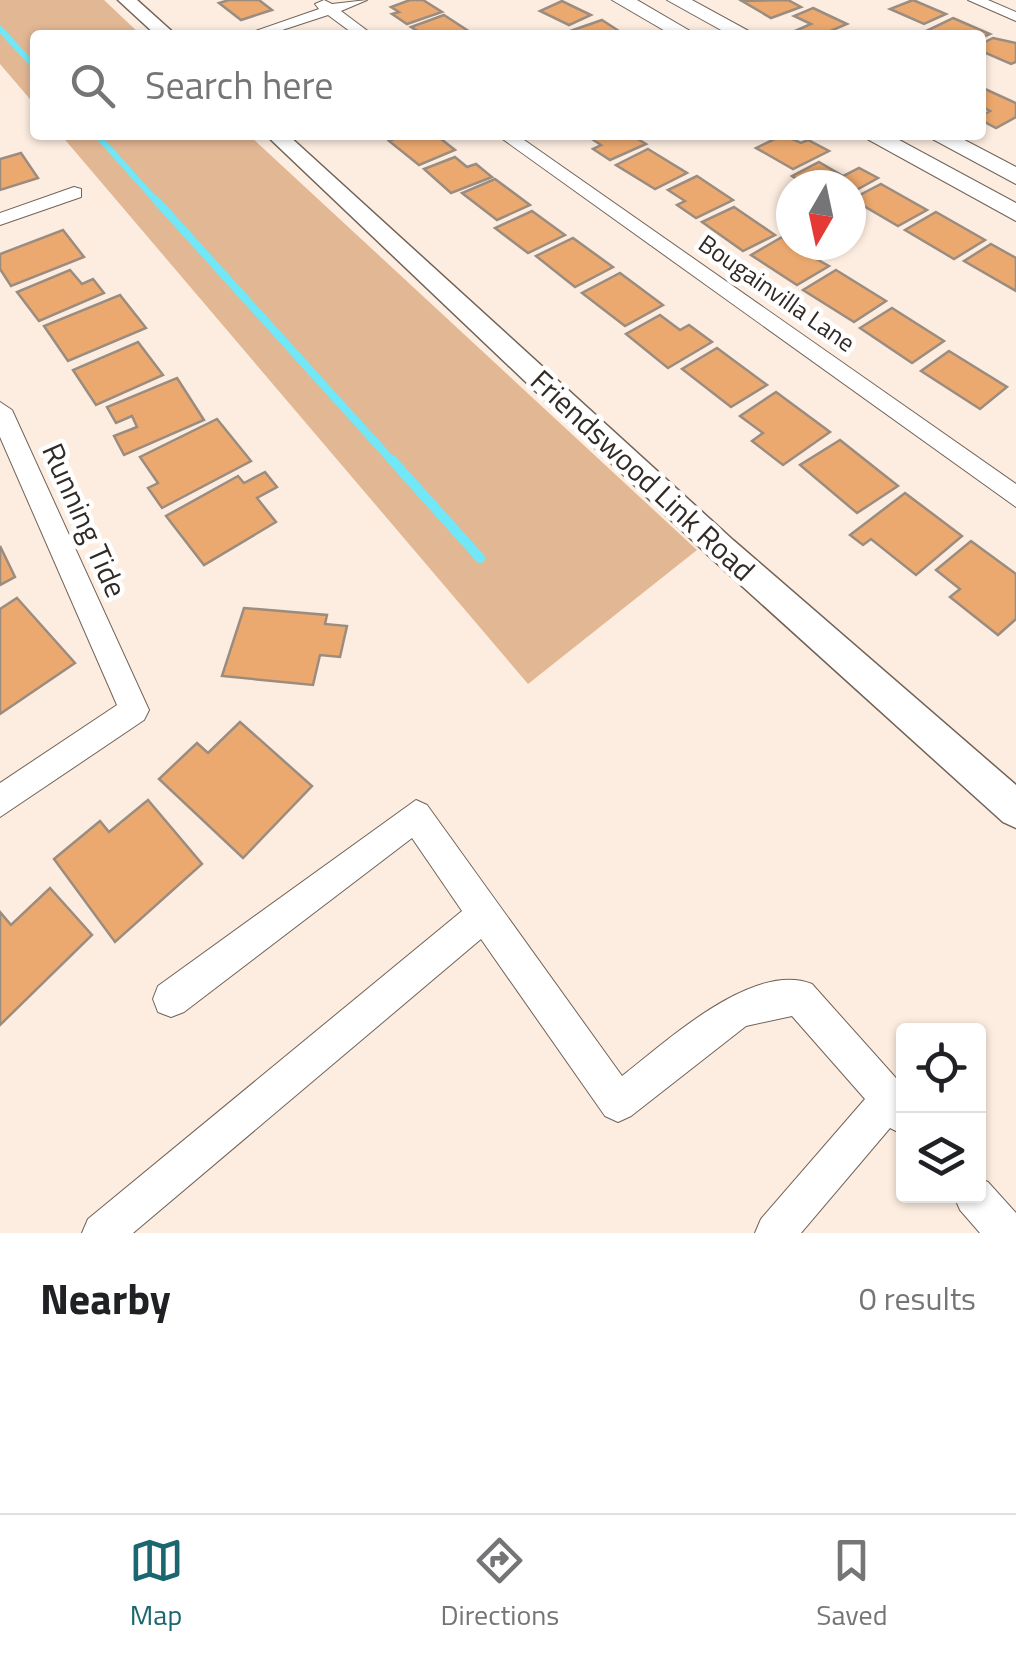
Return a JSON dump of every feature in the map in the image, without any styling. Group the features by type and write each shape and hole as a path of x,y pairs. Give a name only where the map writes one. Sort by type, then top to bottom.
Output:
{"main road":[{"path":"622,0 678,30"},
{"path":"677,0 730,30"},
{"path":"881,140 1016,212"},
{"path":"917,159 944,140"},
{"path":"947,140 1016,176"}],"street":[{"path":"127,0 161,30"},
{"path":"264,30 323,5 360,0"},
{"path":"975,0 1016,17"},
{"path":"323,5 358,30"},
{"name":"Friendswood Link Road","path":"281,140 722,549 1016,809"},
{"name":"Bougainvilla Lane","path":"513,140 1016,497"},
{"path":"0,220 74,193"},
{"name":"Running Tide","path":"0,410 134,710 0,801"},
{"path":"171,999 416,816 618,1103 738,1010 798,997 896,1108 775,1233"},
{"path":"102,1233 484,914"},
{"path":"980,1203 1007,1233"}],"shaded area":[{"path":"0,0 104,0 136,30 30,30 30,99 0,64"},
{"path":"65,140 254,140 697,550 528,684"}],"building":[{"path":"259,0 272,10 241,20 219,3"},
{"path":"423,0 442,12 407,24 392,14 399,12 391,7"},
{"path":"788,0 801,7 771,18 742,1"},
{"path":"913,0 946,14 924,24 890,9"},
{"path":"562,1 591,15 569,25 540,11"},
{"path":"813,8 847,24 833,30 797,30 811,24 794,16"},
{"path":"444,15 467,30 416,30 411,27"},
{"path":"953,18 981,30 928,30"},
{"path":"602,20 617,30 573,30"},
{"path":"993,38 1016,43 1016,62 1011,64 986,53 986,42"},
{"path":"986,89 1016,103 1016,117 996,128 986,123 986,113 990,111 986,109"},
{"path":"442,140 455,150 419,165 389,141"},
{"path":"594,140 639,140 646,144 610,160 593,149 601,145"},
{"path":"773,140 808,140 829,151 793,169 756,148"},
{"path":"648,149 687,173 655,189 616,165"},
{"path":"21,153 38,178 0,190 0,159"},
{"path":"455,157 467,167 476,164 492,177 451,193 424,169"},
{"path":"819,162 833,170 804,170"},
{"path":"866,172 878,178 866,185"},
{"path":"697,176 733,200 696,218 677,205 685,201 668,190"},
{"path":"495,179 530,205 497,220 462,193"},
{"path":"881,184 927,210 898,226 866,207 866,192"},
{"path":"734,207 775,235 743,251 702,222"},
{"path":"532,211 565,235 528,253 495,228"},
{"path":"936,212 985,240 954,259 905,230"},
{"path":"63,230 84,257 11,286 0,269 0,254"},
{"path":"573,238 613,267 575,287 536,256"},
{"path":"776,240 776,260 818,260 829,266 797,285 751,255"},
{"path":"991,244 1016,258 1016,291 964,261"},
{"path":"70,270 82,284 93,279 104,293 39,321 17,292"},
{"path":"836,270 886,301 854,322 803,290"},
{"path":"620,273 663,305 625,326 582,293"},
{"path":"120,295 146,328 68,361 44,326"},
{"path":"892,308 944,341 912,363 860,328"},
{"path":"660,315 680,330 689,325 712,342 668,368 626,334"},
{"path":"138,342 163,375 96,405 73,370"},
{"path":"717,348 767,385 731,407 682,369"},
{"path":"949,351 1007,387 980,409 921,371"},
{"path":"177,378 204,420 124,455 114,436 137,427 132,416 116,423 107,407"},
{"path":"776,392 830,432 783,465 752,441 763,433 740,416"},
{"path":"217,419 251,461 162,508 148,488 158,483 140,457"},
{"path":"840,440 898,486 857,513 800,465"},
{"path":"265,472 277,487 257,498 276,522 204,565 166,516 238,476 244,483"},
{"path":"905,493 962,536 916,575 871,539 863,545 850,535"},
{"path":"971,541 1016,574 1016,619 998,635 950,597 960,589 936,570"},
{"path":"0,546 15,577 0,585"},
{"path":"17,598 75,663 0,714 0,609"},
{"path":"244,608 327,615 325,624 347,626 340,657 320,655 313,685 222,676"},
{"path":"240,722 312,786 243,858 159,779 197,743 208,753"},
{"path":"148,800 202,864 115,942 54,859 100,821 109,832"},
{"path":"50,888 92,935 0,1025 0,912 11,925"}],"waterway":[{"path":"0,29 30,62"},
{"path":"101,140 158,203"},
{"path":"156,200 394,463"},
{"path":"392,460 480,558"}]}
